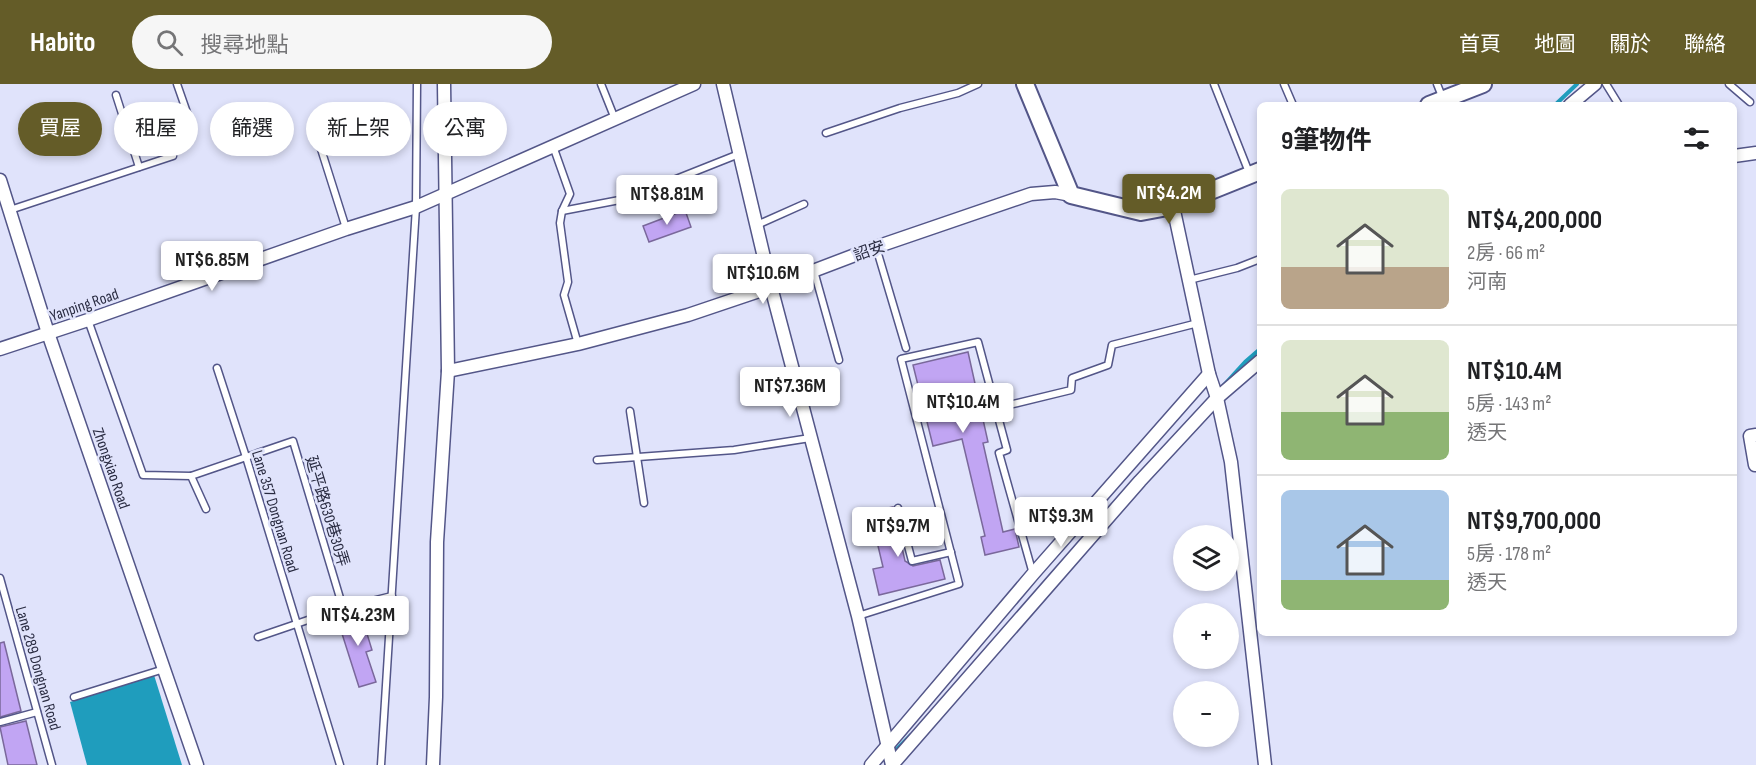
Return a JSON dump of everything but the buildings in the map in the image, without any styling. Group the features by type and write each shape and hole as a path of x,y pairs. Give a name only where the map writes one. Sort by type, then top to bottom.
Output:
{"street":[{"path":"431,765 436,696 437,542 448,371 444,84"},
{"name":"Yanping Road","path":"0,349 416,207 694,84"},
{"path":"723,84 771,286 858,616 892,765"},
{"path":"1025,84 1071,195 1141,212 1173,206 1255,173"},
{"path":"1436,96 1483,84"},
{"path":"1574,102 1595,84"},
{"path":"1737,156 1756,153"},
{"name":"Zhongxiao Road","path":"0,180 48,333 197,765"},
{"name":"詔安","path":"448,371 578,344 688,315 1031,194 1055,192 1071,195"},
{"path":"1173,206 1230,462 1264,765"},
{"path":"892,765 1140,481 1217,398 1257,364"},
{"path":"871,765 1033,574 1209,374"},
{"path":"1755,465 1750,436 1756,435"}],"lane":[{"path":"177,84 183,102"},
{"path":"381,765 416,207 417,84"},
{"path":"601,84 615,119"},
{"path":"826,133 900,108 958,93 978,84"},
{"path":"1214,84 1255,173"},
{"path":"1284,84 1292,102"},
{"path":"1606,84 1617,102"},
{"path":"1729,84 1750,102"},
{"path":"116,95 139,168"},
{"path":"553,146 570,194 562,211 560,223 568,282 564,296 578,344"},
{"path":"656,187 740,154"},
{"path":"10,210 173,156"},
{"path":"323,156 346,229"},
{"path":"562,211 630,198"},
{"path":"756,225 804,204"},
{"path":"876,247 906,348"},
{"path":"1189,280 1237,268 1257,260"},
{"path":"813,271 839,360"},
{"name":"延平路630巷30弄","path":"88,320 143,475 191,476 293,441 343,608"},
{"path":"1009,405 1071,390 1072,378 1108,365 1112,345 1198,322"},
{"path":"858,616 959,584 901,359 978,342 1007,450 999,453 1033,574"},
{"name":"Lane 357 Dongnan Road","path":"217,368 340,765"},
{"path":"630,411 644,503"},
{"path":"597,460 734,450 811,438"},
{"path":"191,476 206,509"},
{"path":"898,508 912,561 951,552"},
{"name":"Lane 289 Dongnan Road","path":"0,578 52,765"},
{"path":"258,637 343,608 392,596"},
{"path":"74,697 164,669"},
{"path":"0,722 37,712"}],"water":[{"path":"154,675 182,765 87,765 70,702"}],"waterway":[{"path":"1558,102 1577,84"},
{"path":"1224,385 1257,352"},
{"path":"893,753 911,735"}]}
